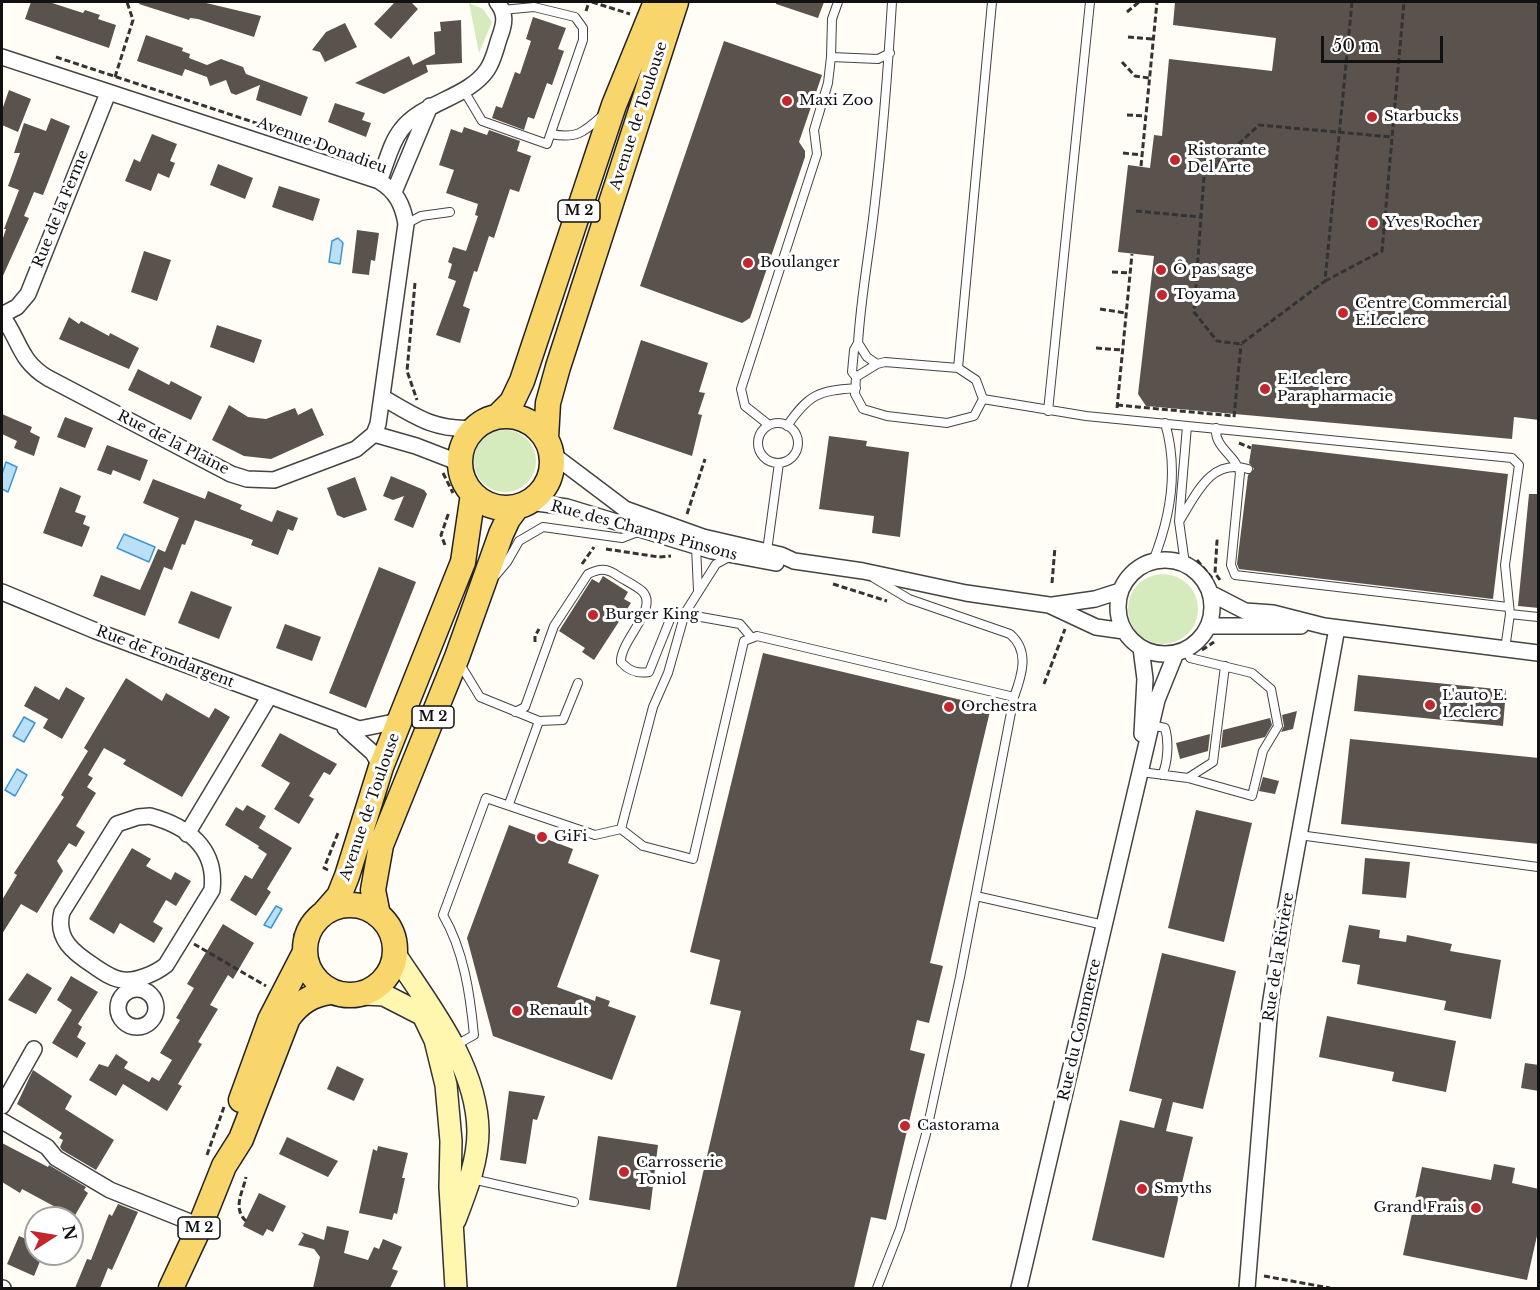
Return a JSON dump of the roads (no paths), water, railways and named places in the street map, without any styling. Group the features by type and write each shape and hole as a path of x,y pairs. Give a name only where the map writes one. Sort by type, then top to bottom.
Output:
{"main road":[{"name":"Avenue de Toulouse","path":"549,446 548,403 558,367 676,2"},
{"name":"Avenue de Toulouse","path":"498,416 512,402 522,381 614,105 652,11"},
{"path":"498,416 525,420 549,446 550,476 545,487 523,504 501,508 463,496 464,479 460,462 464,443 475,428 498,416"},
{"name":"Avenue de Toulouse","path":"325,912 339,896 347,876 381,767 463,562 463,496"},
{"name":"Avenue de Toulouse","path":"378,915 373,890 381,845 457,657 507,519 523,504"},
{"path":"352,905 366,908 378,915 392,932 395,954 393,964 382,982 364,994 347,996 331,992 312,976 304,954 309,930 325,912 352,905"},
{"name":"M 2","path":"171,1288 200,1226 215,1161 230,1137 261,1043 304,954"},
{"name":"M 2","path":"215,1161 241,1138 288,1018 296,1007 313,995 331,992"}],"street":[{"path":"379,181 400,130 430,106 478,80 492,62 504,25 500,6"},
{"name":"Avenue Donadieu","path":"2,57 379,181 394,192 404,213 406,224 382,397"},
{"name":"Rue de la Ferme","path":"2,316 17,307 28,294 108,93"},
{"path":"394,192 430,106"},
{"name":"Rue de la Plaine","path":"2,316 34,370 231,474 247,479 274,480 356,449 374,434"},
{"path":"460,462 374,434 382,397 428,424 458,429 475,428"},
{"name":"Rue des Champs Pinsons","path":"549,446 625,509 703,537 767,551 794,561 863,571 966,593 1049,605 1095,599 1120,591"},
{"name":"Rue des Champs Pinsons","path":"523,504 567,507 732,555 780,563 794,561"},
{"path":"1169,560 1185,564 1202,577 1210,593 1212,609 1208,626 1196,642 1181,651 1160,654 1141,648 1124,631 1117,611 1120,591 1137,568 1153,561 1169,560"},
{"name":"Rue de Fondargent","path":"2,592 96,631 359,729 399,721"},
{"path":"1210,593 1245,611 1273,613 1331,627 1539,653"},
{"name":"Rue des Champs Pinsons","path":"1049,605 1096,627 1124,631"},
{"path":"1208,626 1331,627"},
{"name":"Rue de la Rivière","path":"1248,1281 1270,1006 1331,627"},
{"name":"Rue du Commerce","path":"1141,648 1145,679 1141,772"},
{"name":"Rue du Commerce","path":"1019,1288 1151,725 1162,682 1181,651"},
{"path":"188,834 269,697"},
{"name":"Rue de Fondargent","path":"329,718 352,732 374,753 381,767"},
{"path":"111,977 143,983 154,998 155,1014 152,1020 140,1027 125,1023 119,1012 120,999 127,992 143,983 166,965 212,890 213,880 208,853 201,843 163,820 150,816 138,817 117,824 62,912 60,921 64,940 71,951 111,977 127,992"},
{"path":"395,954 418,986 475,1106 478,1130 470,1179 453,1226"},
{"path":"364,994 384,995 423,1015 444,1044 456,1288"},
{"path":"2,1106 34,1049"},
{"path":"2,1120 47,1147 56,1158 110,1190 200,1226"}],"lane":[{"path":"770,425 759,435 759,450 771,461 778,463 792,457 796,451 796,436 787,426 770,425 745,406 741,389 817,154 814,130 828,83 832,19 838,2"},
{"path":"858,343 867,357 877,364 958,368 976,380 983,399 974,416 946,423 887,416 863,409 855,394 856,377 852,372 854,350 858,343 890,52 892,2"},
{"path":"958,368 992,2"},
{"path":"1048,411 1090,2"},
{"path":"463,89 482,121 547,144 583,40 583,28 575,17 534,7 500,6"},
{"path":"831,57 878,59 890,52"},
{"path":"550,135 568,138 584,132 614,105"},
{"path":"406,224 421,216 450,212"},
{"path":"856,377 877,364"},
{"path":"787,426 801,405 825,390 856,388"},
{"path":"983,399 1025,404 1048,411 1512,458 1519,465 1505,565 1509,611 1505,649"},
{"path":"1153,561 1167,524 1173,462 1166,423"},
{"path":"1185,564 1179,521 1187,426"},
{"path":"1216,428 1218,441 1239,466 1231,565 1235,575 1509,611 1539,617"},
{"path":"767,551 778,463"},
{"path":"1179,521 1210,474 1226,467 1239,466 1248,469"},
{"path":"483,589 507,562 519,541 543,527 622,538 644,530"},
{"path":"696,546 698,592"},
{"path":"621,829 653,707 668,673 685,613 716,564 732,555"},
{"path":"515,711 525,707 554,626 588,574 596,570 613,572 647,597 648,605 643,616 621,653 621,662 628,670 641,674 649,672 673,612 740,624 751,637"},
{"path":"863,571 909,599 1010,634 1019,641 1023,652 1021,679 1014,697 976,896 926,1134 900,1229 877,1288"},
{"path":"621,829 643,846 693,859 744,642 751,637 757,636 1014,697"},
{"path":"1141,772 1188,778 1252,796 1263,751 1278,726 1271,689 1252,673 1190,658 1181,651"},
{"path":"457,657 470,684 480,697 539,721 562,720 578,683"},
{"path":"1188,778 1213,762 1225,666"},
{"path":"509,804 539,721"},
{"path":"1151,725 1165,728 1167,735 1166,763 1162,775"},
{"path":"444,1044 474,1035 469,993 455,934 443,915 486,798 595,835 621,829"},
{"path":"1299,835 1539,867"},
{"path":"976,896 1104,925"},
{"path":"470,1179 574,1202"}],"water":[{"path":"338,238 343,243 340,264 329,262 332,241"},
{"path":"6,462 17,467 8,492 2,489 2,474"},
{"path":"124,534 155,547 149,562 117,548"},
{"path":"24,717 35,723 24,742 13,736"},
{"path":"17,769 27,775 15,796 5,790"},
{"path":"276,906 282,909 271,928 264,925"}],"place":[{"name":"Maxi Zoo","path":"787,101"},
{"name":"Starbucks","path":"1372,117"},
{"name":"Ristorante Del Arte","path":"1175,160"},
{"name":"Yves Rocher","path":"1373,223"},
{"name":"Boulanger","path":"748,263"},
{"name":"Ô pas sage","path":"1161,270"},
{"name":"Toyama","path":"1162,295"},
{"name":"Centre Commercial E.Leclerc","path":"1343,313"},
{"name":"E.Leclerc Parapharmacie","path":"1265,389"},
{"name":"Burger King","path":"593,615"},
{"name":"L'auto E. Leclerc","path":"1430,705"},
{"name":"Orchestra","path":"949,707"},
{"name":"GiFi","path":"542,837"},
{"name":"Renault","path":"517,1011"},
{"name":"Castorama","path":"905,1126"},
{"name":"Carrosserie Toniol","path":"624,1172"},
{"name":"Smyths","path":"1142,1189"},
{"name":"Grand Frais","path":"1476,1208"}]}
